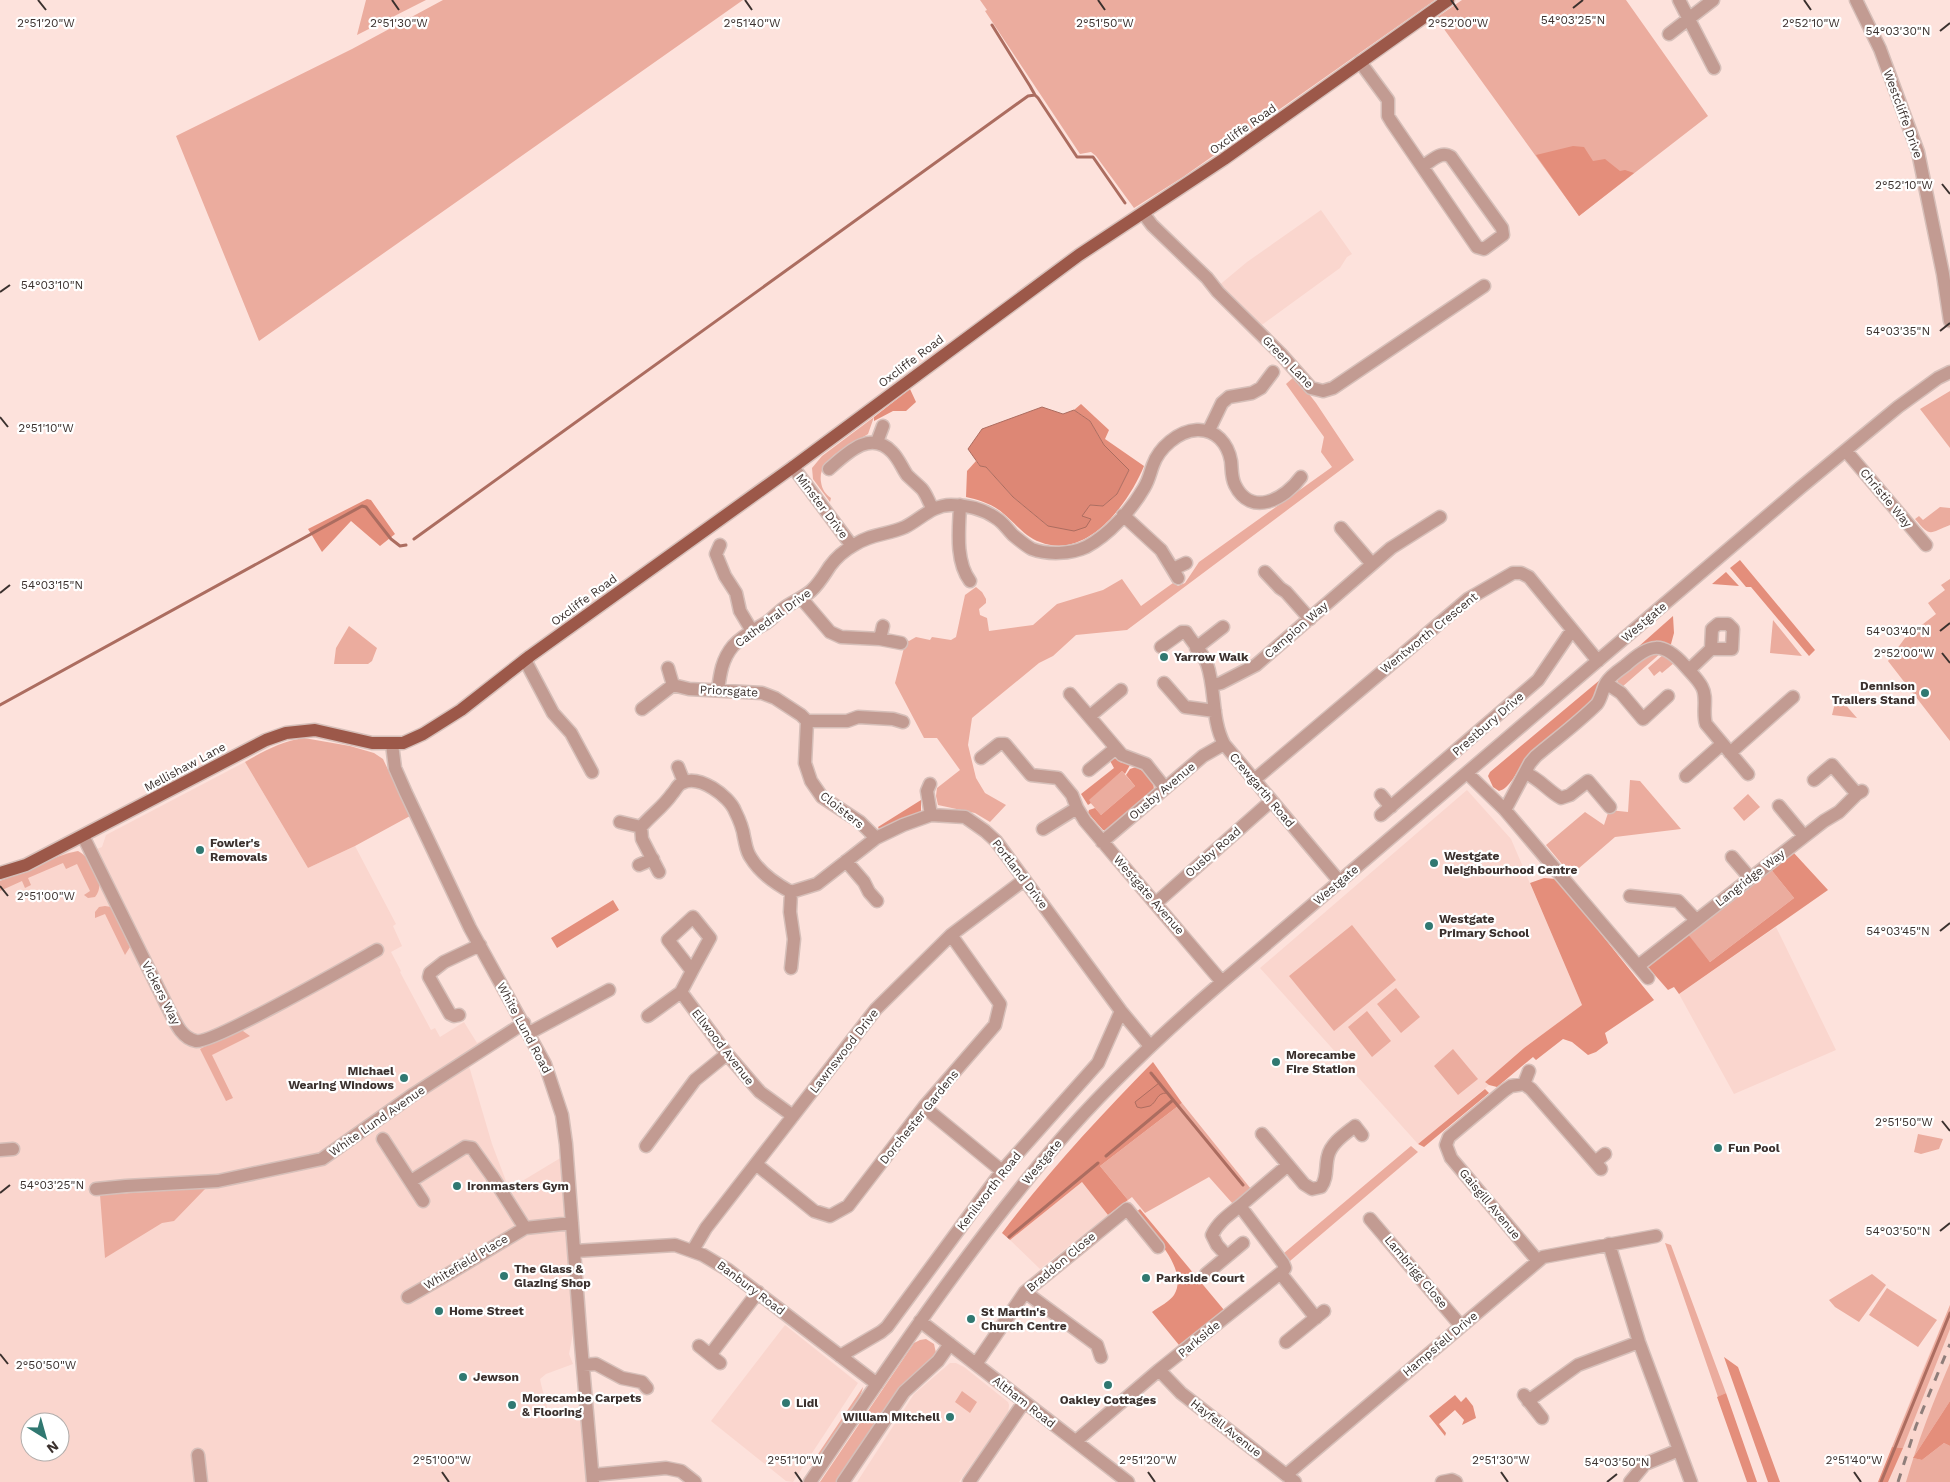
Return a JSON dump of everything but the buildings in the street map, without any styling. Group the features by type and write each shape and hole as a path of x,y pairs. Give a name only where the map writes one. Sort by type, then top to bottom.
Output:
{"main road":[{"name":"Oxcliffe Road","path":"392,744 403,743 423,734 462,710 525,660 793,467 1020,298 1142,212 1224,159 1448,0"},
{"name":"Mellishaw Lane","path":"0,873 26,865 245,750 286,733 315,730 372,743 392,744"}],"street":[{"path":"1679,0 1714,68"},
{"path":"1669,34 1713,0"},
{"name":"Westcliffe Drive","path":"1856,0 1880,49 1918,152 1943,274 1950,321"},
{"path":"1360,62 1388,100 1388,116 1391,122 1479,249 1484,249 1503,235 1502,228 1448,154 1440,154 1423,166"},
{"name":"Green Lane","path":"1142,212 1152,225 1316,391 1323,392 1333,388 1484,286"},
{"path":"1275,371 1261,388 1252,393 1229,397 1222,403 1209,430 1216,434 1229,453 1234,483 1254,508 1272,501 1296,485 1301,477"},
{"name":"Westgate","path":"810,1482 920,1321 972,1249 1056,1145 1150,1046 1222,982 1898,407 1938,378 1950,372"},
{"path":"877,442 883,426"},
{"name":"Cathedral Drive","path":"718,690 720,670 733,646 801,598 819,583 831,565 852,546 866,538 907,526 933,509 946,505 960,505 982,510 998,519 1031,549 1068,552 1085,547 1102,536 1123,515 1144,489 1153,464 1163,449 1184,433 1196,430 1209,430"},
{"path":"836,466 859,445 877,442 896,456 908,476 924,491 933,509"},
{"name":"Christie Way","path":"1846,451 1926,545"},
{"name":"Minster Drive","path":"793,467 852,546"},
{"path":"960,505 959,542 964,572 970,580"},
{"path":"1123,515 1161,550 1176,574 1186,563"},
{"name":"Campion Way","path":"1212,685 1221,683 1256,665 1372,564 1392,548 1440,517"},
{"path":"1340,528 1372,564"},
{"path":"713,551 736,593 740,610 752,631"},
{"path":"1265,572 1310,619"},
{"name":"Wentworth Crescent","path":"1254,780 1468,599 1512,573 1521,573 1529,576 1598,661"},
{"path":"801,598 821,624 830,632 841,637 880,639 901,643"},
{"path":"880,639 883,626"},
{"path":"1196,648 1223,627"},
{"name":"Prestbury Drive","path":"1381,816 1538,680 1572,630"},
{"name":"Crewgarth Road","path":"1161,647 1182,632 1186,632 1207,664 1212,685 1216,726 1224,744 1340,882"},
{"path":"1505,810 1536,756 1598,703 1606,684 1635,657 1652,648 1659,647 1675,655 1698,680 1704,691 1704,717 1706,724 1748,774"},
{"path":"1689,670 1711,649"},
{"path":"525,660 553,712 571,733 592,772"},
{"path":"649,708 673,685 668,668"},
{"path":"1164,683 1185,707 1214,711"},
{"path":"1606,684 1621,693 1643,719 1668,696"},
{"name":"Priorsgate","path":"673,685 689,689 762,693 775,698 807,721"},
{"path":"1090,716 1121,690"},
{"path":"1070,694 1122,755 1146,764 1165,788"},
{"path":"1686,776 1726,749 1793,697"},
{"path":"807,721 847,721 858,717 897,716"},
{"name":"Cloisters","path":"807,721 805,763 811,781 822,797 860,822 876,838"},
{"name":"White Lund Road","path":"392,744 395,768 480,945 544,1064 562,1115 566,1144 593,1479"},
{"name":"Westgate Avenue","path":"981,758 999,744 1005,744 1030,775 1058,778 1072,795 1085,821 1222,982"},
{"name":"Ousby Avenue","path":"1102,842 1203,756 1224,744"},
{"path":"1089,770 1116,748"},
{"name":"Langridge Way","path":"1638,966 1804,836 1839,812 1860,793 1832,764 1814,780"},
{"path":"678,767 684,782"},
{"path":"1467,773 1505,810 1648,978"},
{"path":"1525,773 1532,776 1550,792 1561,798 1570,795 1588,781 1610,807"},
{"path":"659,872 642,839 641,827 648,817 660,810 677,786 684,782 696,781 705,784 724,798 734,809 744,836 745,849 752,860 778,886 791,892 790,912 794,939 792,972"},
{"path":"927,788 931,815"},
{"path":"1381,795 1392,806"},
{"name":"Ousby Road","path":"1156,903 1271,801"},
{"path":"1779,806 1804,836"},
{"path":"1042,829 1077,808"},
{"name":"Portland Drive","path":"791,892 817,884 876,838 903,825 931,815 964,817 996,841 1121,1011 1150,1046"},
{"path":"623,820 641,827"},
{"name":"Vickers Way","path":"83,836 181,1031 191,1040 198,1042 206,1040 249,1020 377,950"},
{"path":"1732,857 1750,878"},
{"path":"639,865 653,859"},
{"path":"846,861 864,882 869,892 880,903"},
{"name":"Lawnswood Drive","path":"692,1250 706,1228 876,1009 951,935 1024,880"},
{"path":"1630,896 1678,901 1696,920"},
{"name":"Dorchester Gardens","path":"756,1164 814,1211 830,1216 848,1206 924,1107 995,1025 1000,1004 951,935"},
{"path":"459,1015 454,1016 450,1014 429,977 430,972 444,962 480,945"},
{"path":"648,1016 681,992 692,971"},
{"name":"White Lund Avenue","path":"96,1189 218,1181 322,1159 414,1094 526,1028 610,989"},
{"name":"Ellwood Avenue","path":"681,992 727,1054 760,1092 793,1116"},
{"name":"Kenilworth Road","path":"840,1356 887,1327 1002,1172 1098,1062 1121,1011"},
{"path":"646,1146 695,1080 727,1054"},
{"path":"1529,1071 1524,1084 1531,1089 1598,1166 1605,1154"},
{"name":"Gaisgill Avenue","path":"1524,1084 1511,1086 1455,1131 1443,1145 1538,1261"},
{"path":"924,1107 1002,1172"},
{"path":"1262,1134 1304,1184 1315,1193 1326,1180 1327,1156 1331,1147 1355,1127"},
{"path":"383,1139 423,1201"},
{"path":"411,1181 465,1147 472,1148 525,1228"},
{"path":"1227,1256 1212,1235 1215,1229 1288,1165"},
{"path":"1240,1206 1283,1263 1285,1268 1281,1274 1320,1314 1286,1342"},
{"name":"Braddon Close","path":"976,1364 1025,1292 1127,1209 1158,1247"},
{"name":"Lambrigg Close","path":"1370,1219 1461,1326"},
{"name":"Whitefield Place","path":"408,1296 450,1274 525,1228 572,1223"},
{"name":"Hampsfell Drive","path":"1291,1478 1461,1326 1538,1261 1548,1255 1656,1236"},
{"path":"1206,1274 1242,1243"},
{"name":"Banbury Road","path":"575,1251 675,1244 692,1250 720,1265 758,1292 877,1384"},
{"path":"1609,1244 1639,1342 1691,1482"},
{"name":"Parkside","path":"1076,1441 1159,1370 1281,1274"},
{"path":"699,1346 715,1358 758,1292"},
{"path":"1025,1292 1098,1344 1101,1357"},
{"name":"Altham Road","path":"920,1321 1128,1482"},
{"path":"1542,1418 1526,1398 1578,1365 1639,1342"},
{"path":"843,1482 904,1392 938,1361 950,1344"},
{"path":"583,1365 596,1364 622,1378 646,1382"},
{"name":"Hayfell Avenue","path":"1159,1370 1181,1393 1291,1478"},
{"path":"969,1482 1024,1402"},
{"path":"1630,1482 1645,1464 1679,1450"},
{"path":"198,1455 201,1482"},
{"path":"593,1479 666,1468 681,1471 695,1482"},
{"path":"1442,1482 1452,1480 1456,1482"}],"shaded area":[{"path":"366,0 426,0 357,35"},
{"path":"443,0 743,0 259,341 176,136 352,49"},
{"path":"980,0 1435,0 1183,177 1134,208 1096,156 1091,152 1080,154 985,11 987,10"},
{"path":"1462,0 1626,0 1708,116 1579,216 1436,18"},
{"path":"1573,146 1584,147 1593,161 1605,159 1620,171 1625,170 1634,173 1579,216 1536,155"},
{"path":"1321,210 1352,254 1347,257 1340,268 1259,327 1217,287 1247,262"},
{"path":"1295,376 1316,403 1354,460 1127,630 1076,635 1053,656 1039,663 972,718 968,745 976,778 985,793 1006,805 990,822 975,813 938,805 937,788 960,770 937,738 924,738 895,683 906,640 909,641 916,637 930,640 932,637 951,640 956,637 965,595 976,587 986,599 986,603 979,609 980,615 987,618 989,631 1033,625 1057,604 1103,590 1122,579 1141,606 1173,583 1178,586 1185,583 1199,562 1332,467 1321,452 1324,437 1286,384"},
{"path":"910,389 916,402 906,411 893,411 874,421 874,417"},
{"path":"1950,391 1950,448 1920,409"},
{"path":"1081,404 1109,430 1105,439 1144,466 1128,496 1104,525 1090,536 1074,543 1057,546 1035,540 1025,534 1004,514 991,505 966,497 967,471 976,461 980,466 986,467 1013,497 1048,526 1081,516 1090,505 1103,506 1117,494 1129,470 1104,445 1090,421 1074,410"},
{"path":"1042,407 1063,414 1074,410 1090,421 1104,445 1129,470 1117,494 1103,506 1090,505 1082,516 1091,519 1086,527 1074,531 1048,526 1013,497 986,467 980,466 968,449 982,429"},
{"path":"874,417 868,434 837,453 824,466 821,473 821,482 824,491 831,498 830,502 813,479 812,468 822,456"},
{"path":"367,499 371,500 395,534 380,546 351,521 322,552 308,529"},
{"path":"1940,507 1950,508 1950,525 1931,532 1924,529 1915,519 1919,516 1923,520"},
{"path":"1740,560 1815,650 1809,656 1751,587 1746,587 1730,568"},
{"path":"1726,572 1739,586 1712,584"},
{"path":"1950,579 1950,741 1888,661 1905,638 1936,614 1928,603 1945,590 1941,585"},
{"path":"1673,616 1674,633 1671,644 1668,646 1653,644 1638,647"},
{"path":"1773,620 1802,656 1770,653"},
{"path":"349,626 377,648 372,661 368,664 334,664 336,648"},
{"path":"1661,653 1622,687 1618,685 1617,678 1641,657"},
{"path":"1664,654 1674,663 1662,673 1660,671 1654,676 1648,668"},
{"path":"1601,679 1597,692 1590,704 1580,714 1536,749 1526,759 1507,786 1499,791 1493,787 1488,776 1490,772"},
{"path":"1837,695 1857,718 1832,715"},
{"path":"304,738 350,746 374,753 383,759 410,816 355,846 308,868 245,762 266,750"},
{"path":"1115,756 1120,762 1130,765 1125,774 1122,771 1089,800 1091,803 1088,805 1081,794 1114,768 1109,759"},
{"path":"245,762 308,868 355,846 396,924 393,926 402,946 391,952 431,1030 435,1028 440,1037 464,1022 477,1043 510,1024 518,1036 469,1066 492,1144 509,1189 562,1157 574,1328 569,1354 573,1364 546,1374 540,1379 549,1415 586,1416 590,1482 0,1482 0,881 22,874 66,853 78,851 83,854 102,847 106,835"},
{"path":"1136,767 1146,773 1151,779 1154,790 1108,831 1103,830 1088,813 1089,810 1095,808 1101,815 1135,786 1126,775 1130,769"},
{"path":"1122,771 1135,786 1101,815 1088,800"},
{"path":"1630,780 1640,781 1681,829 1615,837 1571,875 1546,845 1585,812 1604,825 1609,810 1628,812"},
{"name":"Westgate Primary School","path":"1467,790 1511,839 1582,1005 1524,1048 1485,1082 1489,1085 1418,1144 1260,968"},
{"path":"1748,794 1760,807 1744,821 1733,808"},
{"path":"921,800 921,812 879,829 878,827"},
{"path":"78,851 93,865 99,878 98,891 95,897 88,898 84,895 90,891 77,864 66,869 63,863 28,878 31,885 25,888 22,881 0,891 0,881 68,853"},
{"path":"1793,852 1828,890 1679,994 1674,987 1668,990 1647,966 1687,933 1710,962 1794,898 1769,867"},
{"path":"1769,867 1794,898 1710,962 1687,934"},
{"path":"1544,878 1557,879 1654,1000 1605,1033 1608,1043 1596,1052 1588,1055 1572,1042 1563,1039 1536,1060 1533,1057 1497,1087 1485,1082 1524,1048 1582,1005 1530,883"},
{"path":"613,900 619,910 557,948 551,938"},
{"path":"99,907 111,907 130,947 125,955 105,914 95,918 95,912"},
{"path":"1352,925 1396,980 1334,1031 1289,976"},
{"path":"1776,927 1836,1050 1734,1094 1679,994"},
{"path":"1396,988 1420,1017 1401,1033 1377,1004"},
{"path":"1367,1011 1391,1041 1372,1057 1348,1027"},
{"path":"237,1030 243,1031 250,1036 212,1055 233,1098 226,1101 200,1049"},
{"path":"1453,1049 1478,1079 1458,1095 1434,1066"},
{"path":"1153,1062 1182,1103 1100,1166 1128,1200 1108,1215 1082,1182 1010,1240 1002,1233 1020,1210 1075,1145"},
{"path":"1159,1083 1167,1093 1161,1094 1150,1106 1137,1107 1135,1102"},
{"path":"1485,1089 1489,1093 1424,1147 1418,1144"},
{"path":"1182,1103 1251,1189 1233,1204 1209,1177 1145,1213 1132,1197 1128,1200 1100,1166"},
{"path":"1918,1134 1943,1139 1939,1149 1921,1154 1914,1152"},
{"path":"1411,1146 1418,1152 1290,1261 1284,1253"},
{"path":"1082,1182 1108,1215 1040,1269 1010,1240"},
{"path":"206,1188 174,1221 162,1223 105,1258 100,1195"},
{"path":"1140,1209 1224,1310 1179,1345 1152,1312 1174,1295 1178,1285 1177,1274 1173,1262 1166,1251 1135,1213"},
{"path":"1665,1243 1671,1245 1726,1393 1718,1397"},
{"path":"1872,1274 1886,1285 1859,1322 1835,1307 1829,1300"},
{"path":"1887,1288 1937,1320 1918,1347 1869,1315"},
{"path":"1950,1305 1950,1482 1878,1482 1922,1371"},
{"path":"1950,1305 1950,1329 1903,1448 1892,1447"},
{"path":"785,1325 858,1383 793,1482 786,1481 711,1421"},
{"path":"926,1339 934,1344 936,1353 900,1388 837,1482 820,1482 914,1343"},
{"path":"1724,1357 1738,1367 1780,1482 1768,1482"},
{"path":"950,1363 956,1363 964,1367 1008,1402 1009,1405 1008,1414 959,1482 857,1482 914,1394"},
{"path":"1950,1363 1950,1401 1914,1457 1932,1407"},
{"path":"863,1387 850,1413 810,1466"},
{"path":"962,1391 977,1402 970,1413 955,1402"},
{"path":"1726,1393 1757,1482 1747,1482 1717,1397"},
{"path":"1455,1395 1461,1402 1466,1397 1473,1406 1476,1418 1462,1425 1464,1420 1455,1410 1439,1424 1446,1433 1445,1436 1429,1416"},
{"path":"1950,1401 1950,1446 1944,1443 1922,1460 1913,1458"},
{"path":"1944,1443 1950,1446 1950,1482 1906,1482 1913,1458 1922,1460"},
{"path":"1892,1447 1903,1448 1888,1482 1878,1482"}],"waterway":[{"path":"992,25 1035,95"},
{"path":"414,539 1028,96 1035,95 1038,98 1077,157 1093,157 1125,203"},
{"path":"0,705 362,506 366,507 391,539 400,546 406,545"},
{"path":"1151,1073 1243,1185"},
{"path":"1106,1156 1173,1100"},
{"path":"1009,1237 1098,1163"},
{"path":"1881,1482 1950,1313"}],"railway":[{"path":"1898,1482 1916,1426 1950,1344"}],"place":[{"name":"Yarrow Walk","path":"1164,657"},
{"name":"Dennison Trailers Stand","path":"1925,693"},
{"name":"Fowler's Removals","path":"200,850"},
{"name":"Westgate Neighbourhood Centre","path":"1434,863"},
{"name":"Westgate Primary School","path":"1429,926"},
{"name":"Morecambe Fire Station","path":"1276,1062"},
{"name":"Michael Wearing Windows","path":"404,1078"},
{"name":"Fun Pool","path":"1718,1148"},
{"name":"Ironmasters Gym","path":"457,1186"},
{"name":"The Glass & Glazing Shop","path":"504,1276"},
{"name":"Parkside Court","path":"1146,1278"},
{"name":"Home Street","path":"439,1311"},
{"name":"St Martin's Church Centre","path":"971,1319"},
{"name":"Jewson","path":"463,1377"},
{"name":"Oakley Cottages","path":"1108,1385"},
{"name":"Lidl","path":"786,1403"},
{"name":"Morecambe Carpets & Flooring","path":"512,1405"},
{"name":"William Mitchell","path":"950,1417"}]}
